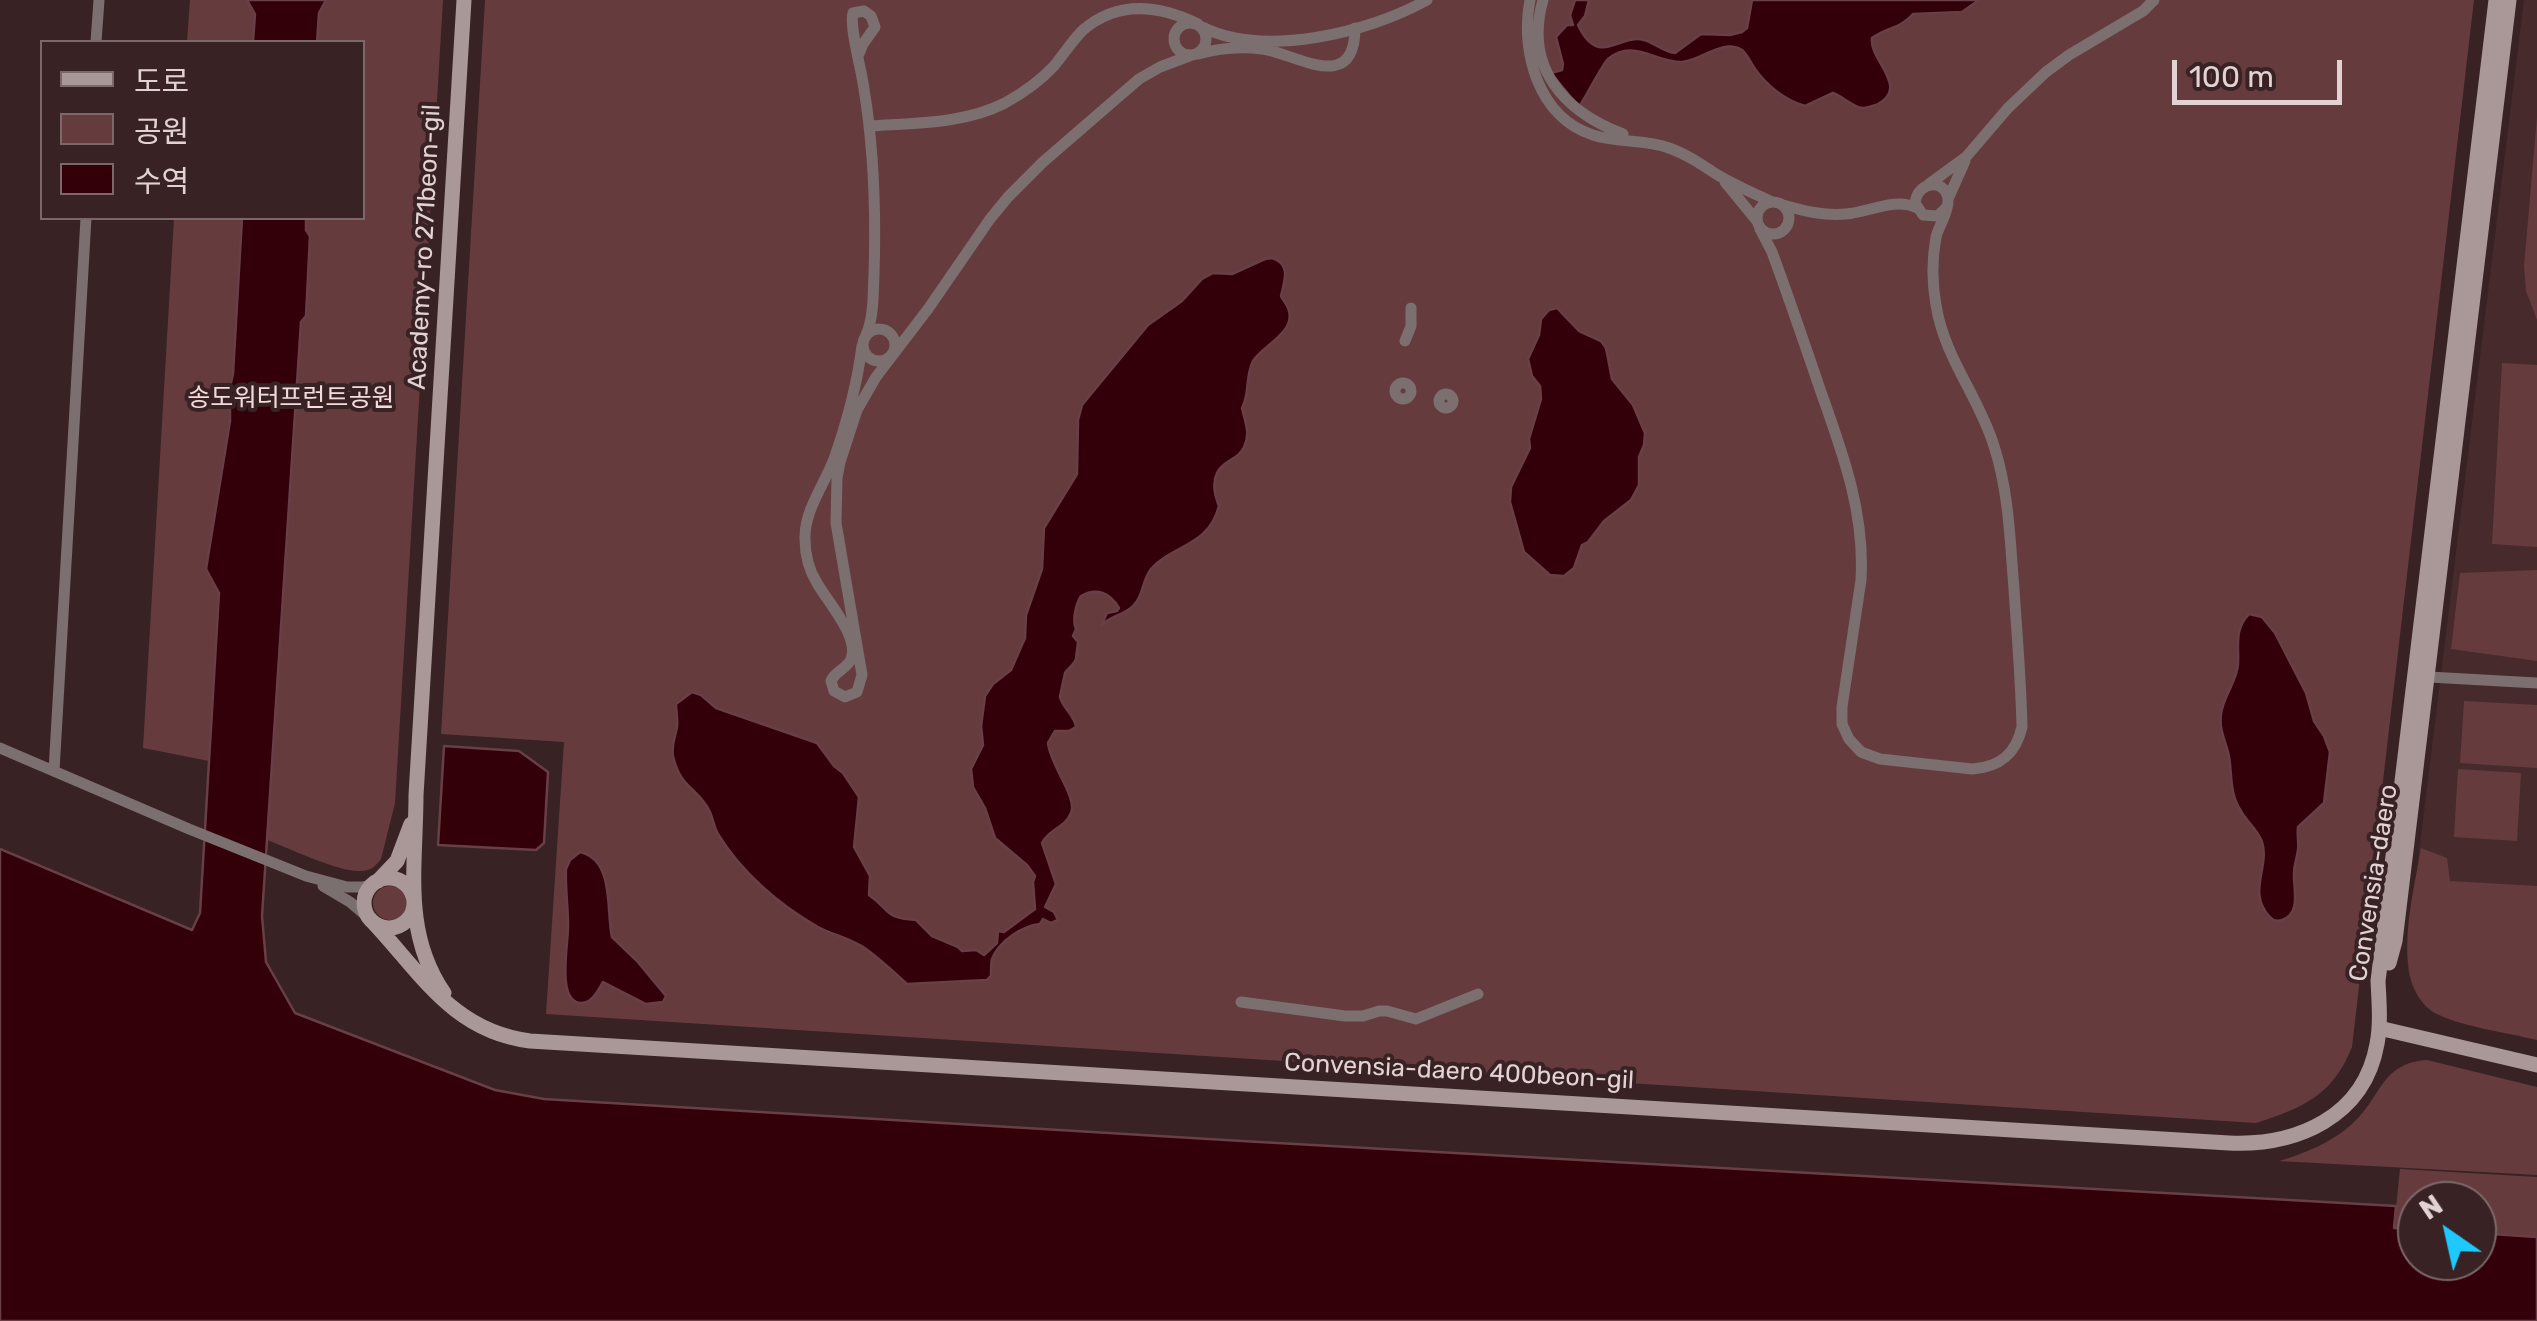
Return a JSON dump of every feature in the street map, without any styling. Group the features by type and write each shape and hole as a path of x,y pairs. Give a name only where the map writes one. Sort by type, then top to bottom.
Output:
{"street":[{"path":"96,40 99,0"},
{"name":"Academy-ro 271beon-gil","path":"416,796 464,0"},
{"path":"870,126 948,120 996,107 1044,76 1093,23 1124,10 1165,10 1228,37 1258,41 1355,28 1427,0"},
{"path":"1530,0 1527,45 1547,86 1569,104 1575,117 1674,150 1778,204 1803,211 1845,214 1904,204 1938,216 1947,204"},
{"path":"1542,0 1538,42 1547,86"},
{"path":"2136,14 2141,0"},
{"path":"1889,205 1966,157 2046,72 2154,0"},
{"name":"Convensia-daero","path":"2379,1006 2378,981 2496,0"},
{"name":"Convensia-daero","path":"2379,1006 2395,941 2509,0"},
{"path":"1165,10 1175,22 1174,53 1167,64"},
{"path":"1200,26 1187,23 1178,28 1175,39 1182,53 1250,47 1328,67 1349,54 1355,28"},
{"path":"859,54 870,126 875,325 864,341 845,425 804,533 806,555 815,580 851,642 851,661 830,681 834,691 845,698 857,692 862,674 836,524 837,478 856,410 990,219 1025,178 1129,87 1150,72 1202,51 1207,41 1200,26"},
{"path":"1778,204 1762,206 1756,216 1849,472 1859,518 1861,580 1842,707 1845,732 1855,746 1870,756 1984,768 2015,749 2022,727 2004,483 1985,420 1952,358 1939,322 1934,285 1937,231 1966,157"},
{"path":"1719,176 1769,234 1784,230 1789,220 1803,211"},
{"path":"1937,231 1916,198 1923,187 1931,184 1943,188 1947,204"},
{"path":"1778,204 1789,220"},
{"path":"54,771 86,220"},
{"path":"1772,252 1779,233"},
{"path":"1405,341 1411,326 1411,308"},
{"path":"875,325 900,338 909,333"},
{"path":"864,341 867,356 882,362 892,356 896,346 893,336"},
{"path":"2429,677 2537,683"},
{"path":"0,748 306,876 347,887 363,887 376,882 392,878 402,882 414,900 410,916 399,926 384,927 370,919 365,900 368,890 376,882 397,861 416,796"},
{"path":"416,796 416,928 422,954 453,1006"},
{"path":"306,876 370,919 415,973 453,1006"},
{"path":"1241,1002 1345,1016 1387,1011 1416,1019 1478,994"},
{"name":"Convensia-daero 400beon-gil","path":"453,1006 476,1025 510,1038 530,1040 2249,1144 2302,1134 2336,1112 2352,1096 2376,1047 2379,1006"},
{"path":"2379,1028 2537,1065"}],"shaded area":[{"path":"2524,0 2537,0 2537,1040 2434,1013 2412,986 2407,950"}],"green space":[{"name":"송도워터프런트공원","path":"190,0 443,0 395,803 381,859 368,870 341,868 267,840 262,916 200,913 209,761 143,748 174,220 365,220 365,40 187,40"},
{"path":"485,0 2474,0 2352,1047 2336,1077 2302,1105 2256,1123 546,1014 564,742 441,734"},
{"path":"2537,117 2537,320 2526,291 2524,266"},
{"path":"2502,363 2537,365 2537,547 2492,544"},
{"path":"2537,570 2537,661 2451,649 2460,573"},
{"path":"2464,701 2537,705 2537,768 2460,763"},
{"path":"2458,769 2521,773 2517,841 2454,837"},
{"path":"2421,848 2447,858 2450,881 2537,886 2537,1040 2449,1019 2423,1002 2413,985 2408,963 2410,914"},
{"path":"390,886 402,891 407,903 402,915 390,920 378,915 373,903 378,891"},
{"path":"2427,1060 2537,1087 2537,1175 2279,1161 2335,1137 2361,1115 2390,1075"},
{"path":"2400,1169 2537,1177 2537,1237 2497,1234 2497,1181 2399,1181"}],"water":[{"path":"247,0 326,0 319,13 317,40 253,40 255,14"},
{"path":"1575,0 1589,0 1578,25 1594,45 1610,46 1635,39 1675,53 1701,34 1742,32 1747,28 1752,0 1979,0 1962,12 1913,14 1872,38 1890,90 1878,104 1862,108 1833,93 1805,106 1798,103 1765,81 1742,50 1735,47 1720,48 1682,62 1636,51 1617,53 1605,62 1579,107 1551,73 1562,70 1556,37 1567,25 1573,25 1570,15"},
{"path":"242,220 306,220 310,236 306,316 301,322 262,916 266,962 295,1013 495,1090 544,1099 2396,1206 2397,1281 2497,1281 2497,1234 2537,1237 2537,1321 0,1321 0,849 192,930 200,913 219,593 206,569 230,421"},
{"path":"1272,258 1284,269 1281,296 1290,319 1283,333 1253,361 1242,408 1246,442 1240,453 1217,472 1214,489 1219,506 1214,519 1199,537 1151,569 1130,609 1101,626 1107,613 1119,608 1112,599 1092,592 1081,596 1078,603 1073,636 1078,642 1076,659 1065,673 1060,697 1076,727 1055,731 1048,743 1072,807 1068,818 1042,843 1056,884 1045,907 1058,920 1051,923 1043,919 1006,941 995,952 987,980 907,984 855,942 818,927 789,909 738,861 718,834 705,804 676,767 672,748 676,704 692,692 716,708 817,743 859,797 854,847 870,876 869,895 893,915 916,920 932,936 962,951 976,950 984,955 997,943 998,931 1004,932 1035,909 1035,876 995,838 973,787 971,769 983,745 985,696 1011,670 1025,638 1026,615 1042,569 1044,528 1077,474 1082,405 1148,325 1182,301 1202,279 1213,273 1232,274"},
{"path":"1557,308 1579,331 1601,341 1606,348 1612,379 1633,405 1645,433 1639,457 1639,485 1631,500 1582,545 1574,568 1564,576 1550,575 1524,552 1510,502 1511,487 1530,448 1541,399 1540,386 1532,376 1528,359 1539,335 1541,319"},
{"path":"2249,614 2262,617 2275,633 2330,752 2324,803 2298,827 2294,906 2288,917 2278,921 2269,916 2260,898 2262,842 2234,796 2221,724 2222,707 2237,671 2239,631"},
{"path":"444,746 519,751 548,772 544,843 536,850 438,845"},
{"path":"580,852 599,865 604,876 612,937 666,996 663,1002 646,1004 603,982 586,1002 574,1001 569,993 565,970 566,869"}]}
